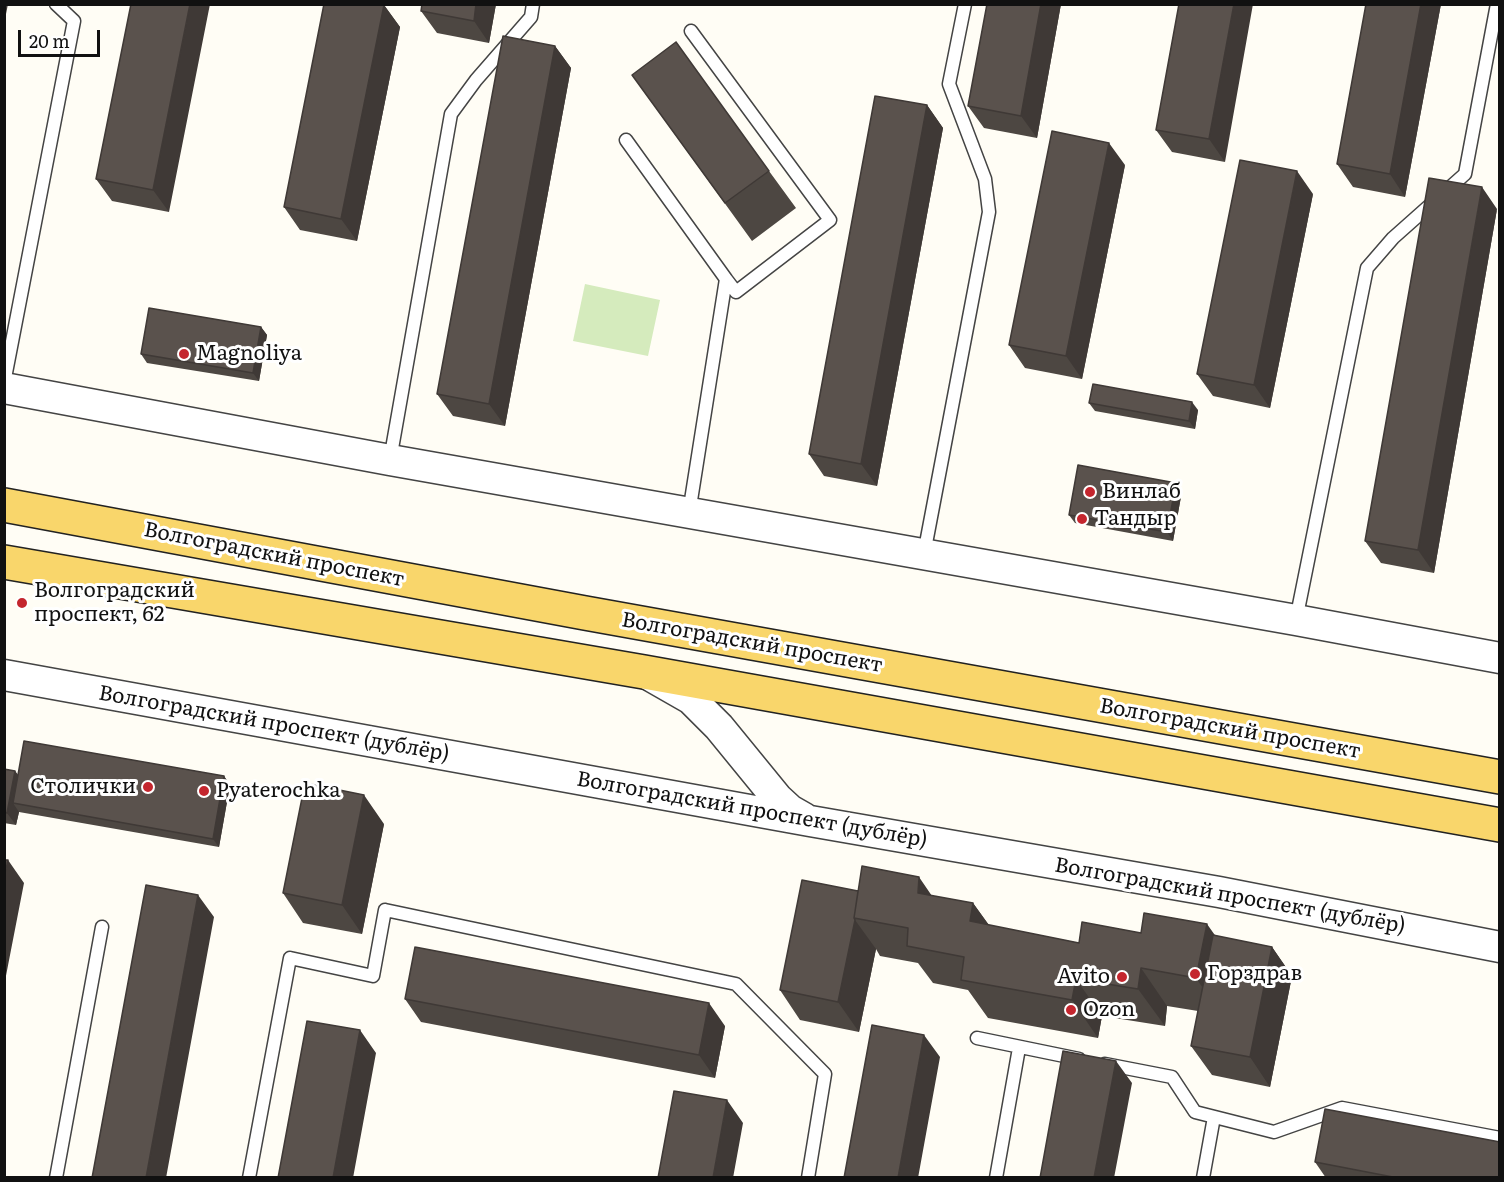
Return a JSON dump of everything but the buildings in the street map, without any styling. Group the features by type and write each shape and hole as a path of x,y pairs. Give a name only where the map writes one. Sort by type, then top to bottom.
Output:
{"main road":[{"name":"Волгоградский проспект","path":"4,505 585,613 1500,777"},
{"path":"4,562 644,672 1495,826"}],"street":[{"path":"4,388 390,460 1500,658"},
{"path":"644,672 690,699 719,727 777,798 790,810 810,821"},
{"name":"Волгоградский проспект (дублёр)","path":"5,679 1219,892 1500,947"}],"lane":[{"path":"4,383 74,21 56,4"},
{"path":"390,460 451,114 476,80 531,17 533,4"},
{"path":"924,554 989,212 986,179 950,84 965,4"},
{"path":"1296,620 1367,268 1392,238 1465,174 1497,4"},
{"path":"626,140 736,292 830,220 691,31"},
{"path":"689,513 726,279"},
{"path":"249,1178 290,958 373,976 385,910 736,984 825,1074 808,1178"},
{"path":"56,1178 102,927"},
{"path":"977,1038 1172,1077 1196,1112 1274,1132 1342,1108 1500,1138"},
{"path":"996,1178 1019,1048"},
{"path":"1203,1178 1214,1117"}],"green space":[{"path":"585,284 660,300 648,356 573,341"}],"place":[{"name":"Magnoliya","path":"184,354"},
{"name":"Винлаб","path":"1090,492"},
{"name":"Тандыр","path":"1082,519"},
{"name":"Волгоградский проспект, 62","path":"22,603"},
{"name":"Столички","path":"148,787"},
{"name":"Pyaterochka","path":"204,791"},
{"name":"Горздрав","path":"1195,974"},
{"name":"Avito","path":"1122,977"},
{"name":"Ozon","path":"1071,1010"}]}
